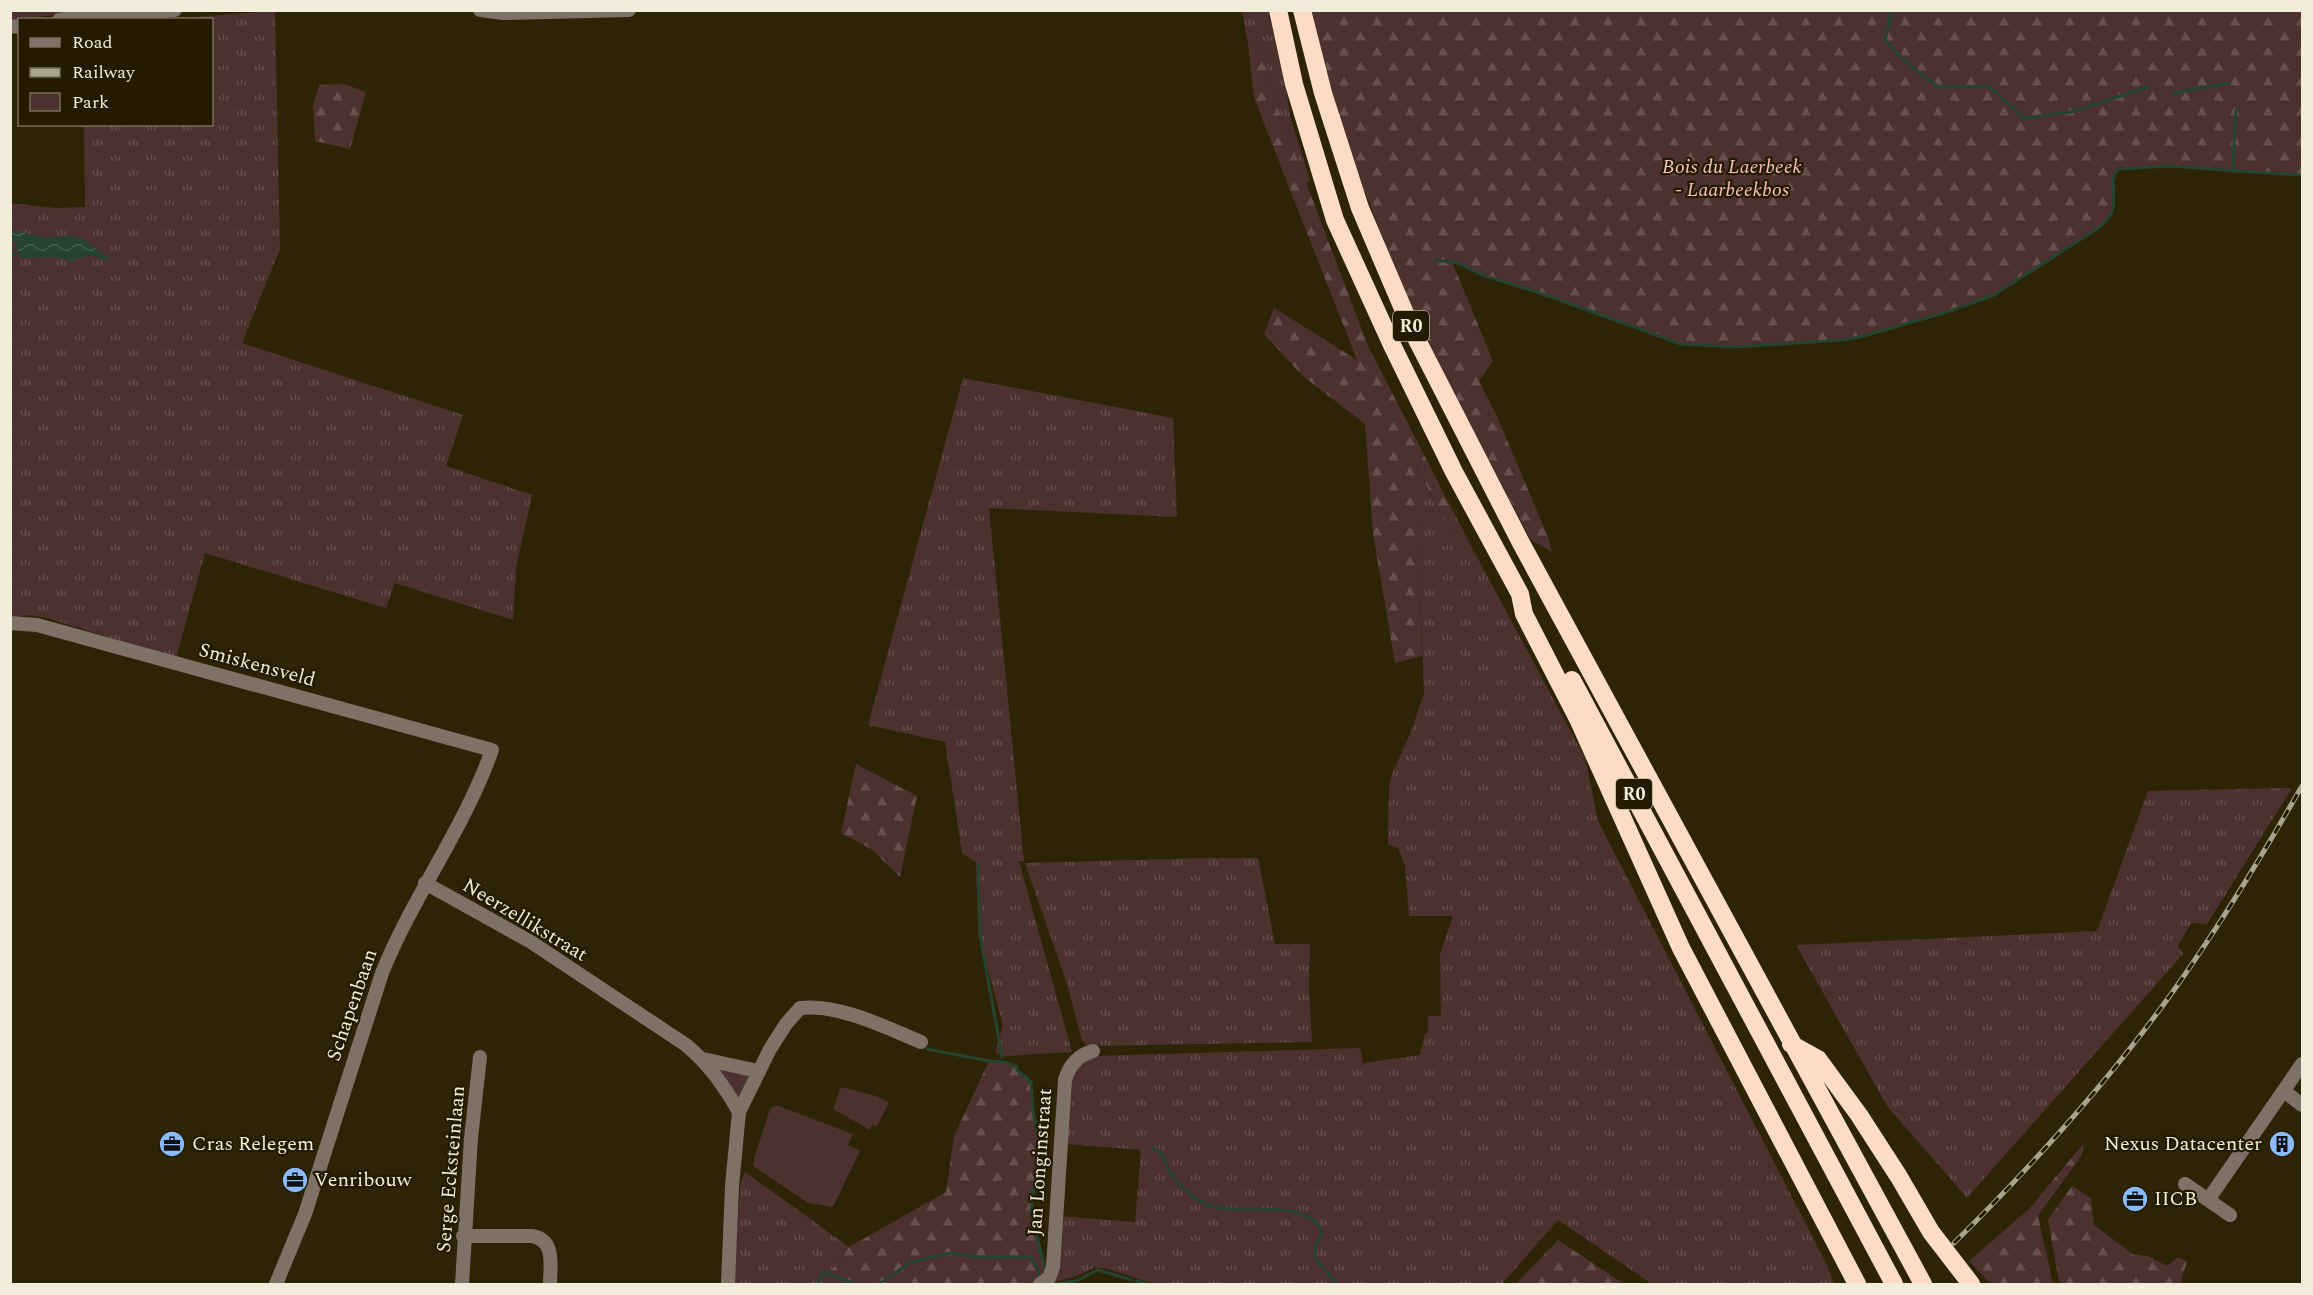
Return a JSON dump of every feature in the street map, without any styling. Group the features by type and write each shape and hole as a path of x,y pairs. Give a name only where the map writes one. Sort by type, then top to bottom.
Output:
{"highway":[{"name":"R0","path":"1278,10 1294,84 1335,220 1392,345 1454,472 1520,594 1533,608 1894,1284"},
{"name":"R0","path":"1302,10 1323,93 1360,208 1413,332 1521,543 1923,1284"},
{"path":"1520,594 1524,614 1580,721 1662,910 1855,1283"},
{"path":"1791,1044 1818,1059 1859,1115 1931,1232 1971,1284"},
{"path":"1931,1232 1935,1246 1956,1284"}],"street":[{"path":"70,18 175,10"},
{"path":"480,10 503,13 629,10"},
{"name":"Smiskensveld","path":"10,623 42,626 492,750"},
{"name":"Schapenbaan","path":"276,1284 305,1214 382,973 398,934 465,814 492,750"},
{"name":"Neerzellikstraat","path":"425,883 531,942 604,993 686,1045 703,1059"},
{"path":"728,1284 732,1186 739,1112 758,1071 786,1024 800,1008 812,1007 862,1017 921,1042"},
{"name":"Jan Longinstraat","path":"1040,1284 1048,1278 1053,1267 1065,1080 1076,1060 1093,1051"},
{"name":"Serge Ecksteinlaan","path":"462,1284 471,1138 480,1057"},
{"path":"703,1059 758,1071"},
{"path":"703,1059 723,1084 739,1112"},
{"path":"2208,1200 2302,1064"},
{"path":"2284,1091 2302,1106"},
{"path":"2186,1184 2230,1215"},
{"path":"464,1236 532,1236 540,1239 548,1246 550,1252 550,1284"}],"green space":[{"path":"10,11 69,11 69,13 18,18 18,20 11,21"},
{"path":"275,11 280,249 242,343 463,415 446,466 532,495 516,568 513,620 395,583 386,608 205,553 176,658 44,617 26,615 11,618 10,203 55,208 85,207 84,126 213,126 213,18 179,18"},
{"path":"1242,11 1268,11 1286,88 1290,116 1310,180 1306,183 1273,95 1262,41 1248,44"},
{"name":"Bois du Laerbeek - Laarbeekbos","path":"1312,11 2302,11 2302,175 2170,166 2118,169 2113,182 2113,210 2100,227 1994,295 1947,312 1843,340 1735,347 1681,344 1540,293 1482,275 1452,262 1493,361 1479,381 1496,414 1548,537 1552,552 1530,539 1448,381 1405,290 1373,212 1345,133 1321,52"},
{"path":"1262,41 1273,95 1368,346 1469,542 1446,522 1416,466 1422,656 1395,663 1373,534 1365,424 1303,376 1264,334 1274,308 1357,360 1254,98 1248,44"},
{"path":"344,84 366,92 350,149 315,141 313,105 319,85"},
{"path":"963,378 1173,418 1177,517 989,508 1024,861 1019,861 1072,1052 1004,1056 995,1053 1003,1025 978,932 976,862 962,853 945,742 868,725"},
{"path":"1415,465 1446,522 1469,542 1585,758 1598,821 1827,1265 1834,1284 1652,1284 1558,1220 1502,1284 1156,1284 1104,1268 1094,1268 1074,1277 1054,1282 1059,1216 1135,1222 1141,1150 1066,1144 1066,1110 1073,1070 1092,1056 1360,1048 1363,1063 1420,1055 1425,1034 1428,1032 1428,1016 1441,1016 1440,954 1453,916 1409,916 1405,866 1398,848 1388,844 1389,787 1392,774 1410,734 1424,694"},
{"path":"856,764 917,796 900,877 871,849 841,833"},
{"path":"2292,788 2207,924 2191,923 2178,946 2183,954 1967,1198 1887,1106 1796,945 2097,931 2148,791"},
{"path":"1258,858 1275,944 1310,944 1309,988 1312,1042 1087,1046 1082,1040 1067,984 1025,863"},
{"path":"989,1061 1005,1062 1016,1066 1017,1070 1031,1082 1033,1113 1040,1143 1031,1211 1048,1274 1045,1279 1030,1284 821,1284 849,1247 946,1192 954,1136"},
{"path":"716,1066 750,1076 742,1096 738,1098"},
{"path":"841,1087 876,1096 889,1103 877,1126 872,1125 870,1130 833,1109"},
{"path":"776,1105 853,1134 848,1145 860,1151 833,1207 808,1203 753,1166 770,1109"},
{"path":"2084,1143 2082,1155 2038,1216 2053,1284 1991,1284 1969,1261 2029,1209"},
{"path":"745,1172 849,1247 821,1284 734,1284 740,1185"},
{"path":"2072,1186 2091,1198 2094,1225 2134,1255 2148,1256 2167,1266 2178,1257 2187,1262 2180,1284 2069,1284 2059,1282 2048,1220"},
{"path":"1558,1240 1624,1284 1516,1284"}],"water":[{"path":"15,231 47,238 72,236 85,240 113,262 90,255 72,261 55,257 21,258 15,242 11,241 11,233"}],"waterway":[{"path":"1892,10 1885,41 1914,69 1938,86 1990,87 2024,118 2071,112 2148,87"},
{"path":"2173,93 2229,83"},
{"path":"2236,109 2233,164 2236,171 2302,175"},
{"path":"1435,260 1458,263 1482,275 1540,293 1681,344 1735,347 1843,340 1947,312 1994,295 2100,227 2108,219 2114,203 2113,182 2118,169 2170,166 2236,171"},
{"path":"10,254 20,253"},
{"path":"978,864 980,935 1002,1057"},
{"path":"927,1049 1005,1062 1016,1066 1017,1070 1031,1082 1033,1112 1040,1143 1031,1211 1044,1265"},
{"path":"1153,1148 1162,1156 1171,1174 1180,1184 1190,1194 1209,1205 1227,1209 1291,1211 1305,1215 1315,1222 1322,1233 1315,1247 1315,1258 1337,1284"},
{"path":"879,1284 911,1262 951,1253 978,1257 1031,1257 1041,1277"},
{"path":"1054,1284 1076,1281 1098,1270 1132,1280"},
{"path":"816,1284 823,1272 855,1284"},
{"path":"1137,1281 1148,1284"}],"railway":[{"path":"1954,1243 2070,1121 2149,1024 2225,915 2302,786"}],"place":[{"name":"Cras Relegem","path":"172,1144"},
{"name":"Nexus Datacenter","path":"2282,1144"},
{"name":"Venribouw","path":"295,1180"},
{"name":"IICB","path":"2135,1199"}]}
